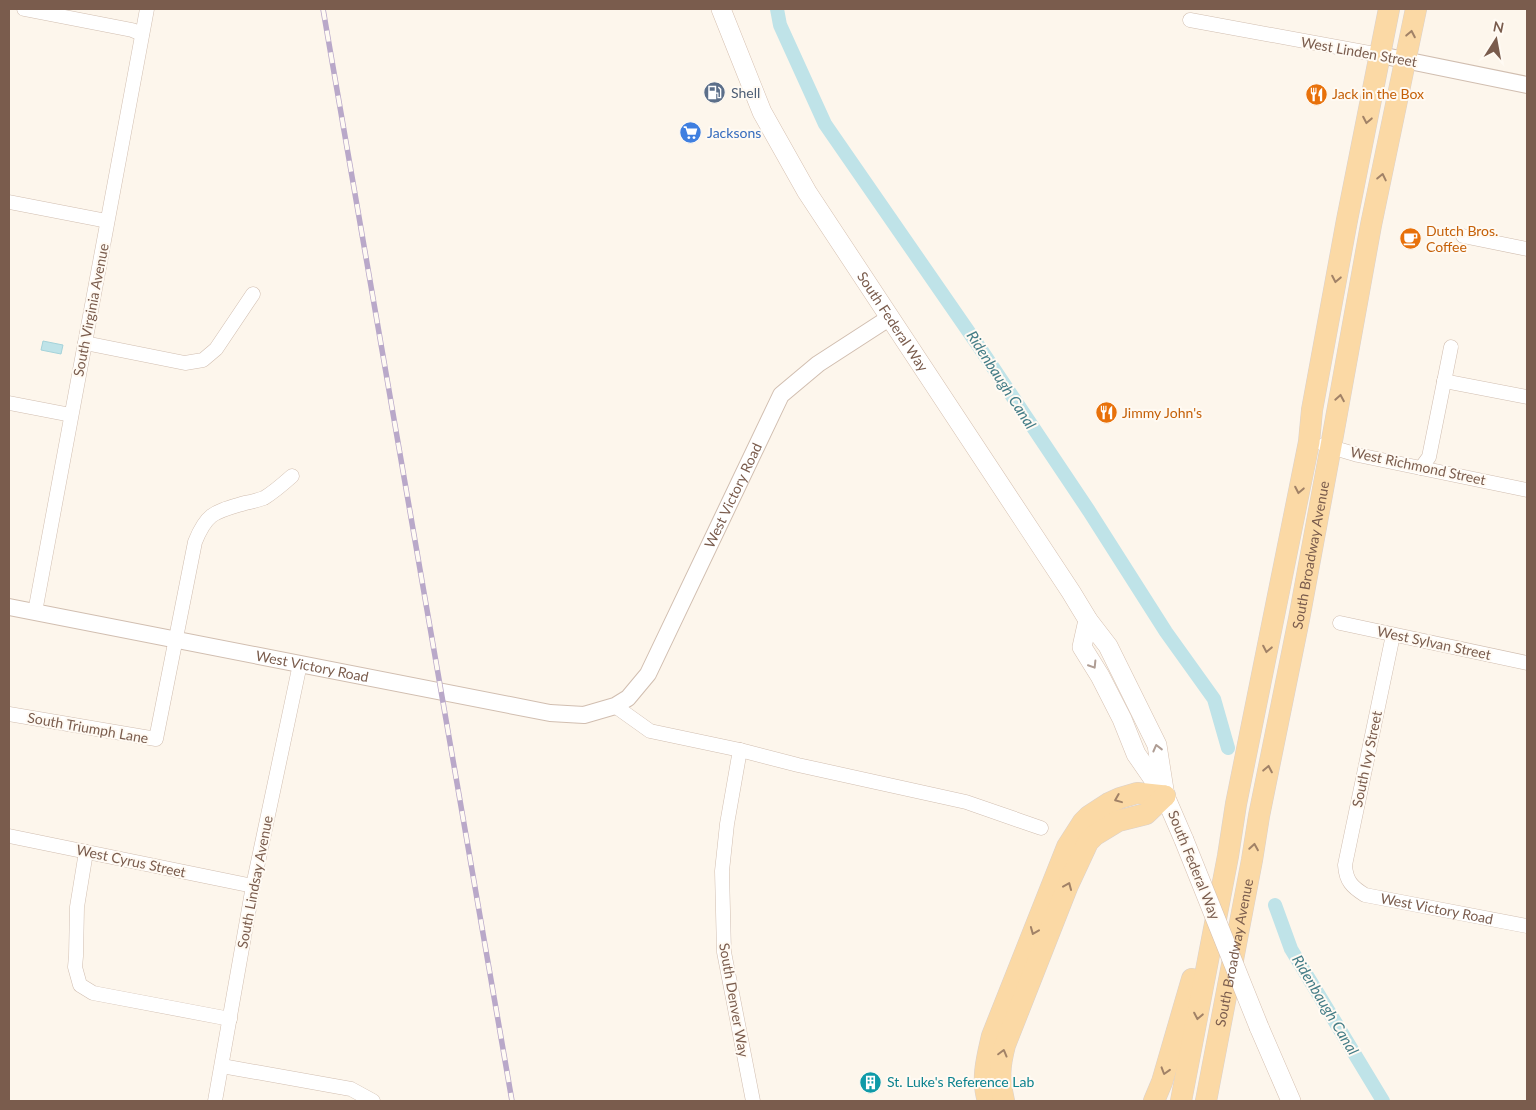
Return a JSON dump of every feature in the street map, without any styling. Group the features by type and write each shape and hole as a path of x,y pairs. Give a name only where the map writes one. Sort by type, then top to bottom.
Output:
{"main road":[{"name":"South Federal Way","path":"721,9 762,112 807,192 1088,620 1108,646 1157,744 1165,796 1291,1101"},
{"name":"South Broadway Avenue","path":"1181,1101 1228,856 1236,804 1309,442 1312,410 1347,220 1390,9"},
{"name":"South Broadway Avenue","path":"1206,1101 1259,816 1332,446 1371,225 1416,9"},
{"path":"988,1101 985,1090 985,1063 992,1036 1071,840 1089,816 1120,798 1137,793 1165,796"},
{"path":"1004,1101 1000,1087 1000,1066 1005,1045 1068,885 1088,842 1095,835 1118,821 1146,814 1165,796"},
{"path":"1154,1101 1173,1046 1208,917 1228,856"}],"street":[{"path":"24,9 132,30 142,34"},
{"name":"South Virginia Avenue","path":"35,612 147,9"},
{"name":"West Linden Street","path":"1202,9 1197,22 1380,55 1527,85"},
{"path":"9,202 108,221"},
{"path":"1463,236 1527,249"},
{"path":"85,343 185,363 203,360 216,349 253,294"},
{"name":"West Victory Road","path":"9,606 550,713 584,715 615,706 628,698 648,674 781,395 818,364 890,318"},
{"path":"1422,468 1429,457 1451,347"},
{"path":"1444,381 1527,397"},
{"path":"9,403 71,415"},
{"name":"West Richmond Street","path":"1309,442 1332,446 1358,455 1527,490"},
{"path":"177,640 195,542 201,527 211,515 225,509 262,499 275,491 292,476"},
{"name":"West Sylvan Street","path":"1340,624 1527,663"},
{"name":"South Ivy Street","path":"1349,883 1346,875 1346,865 1393,635"},
{"name":"South Triumph Lane","path":"9,714 156,739 177,640"},
{"name":"South Lindsay Avenue","path":"215,1101 253,886 300,664"},
{"path":"615,706 650,731 966,802 1041,828"},
{"name":"South Denver Way","path":"740,750 727,824 722,871 724,952 753,1101"},
{"name":"West Cyrus Street","path":"9,836 253,886"},
{"path":"86,852 77,907 75,967 80,985 93,993 230,1019"},
{"name":"West Victory Road","path":"1349,883 1365,895 1527,926"},
{"path":"222,1066 351,1089 374,1101"}],"water":[{"path":"43,341 63,345 61,354 41,350"}],"waterway":[{"name":"Ridenbaugh Canal","path":"777,9 780,25 825,124 982,351 1089,511 1166,632 1214,699 1228,748"},
{"name":"Ridenbaugh Canal","path":"1275,905 1291,949 1383,1101"}],"railway":[{"path":"323,9 512,1101"}],"place":[{"name":"Shell","path":"715,93"},
{"name":"Jack in the Box","path":"1316,94"},
{"name":"Jacksons","path":"691,133"},
{"name":"Dutch Bros. Coffee","path":"1410,239"},
{"name":"Jimmy John's","path":"1106,413"},
{"name":"St. Luke's Reference Lab","path":"871,1082"}]}
